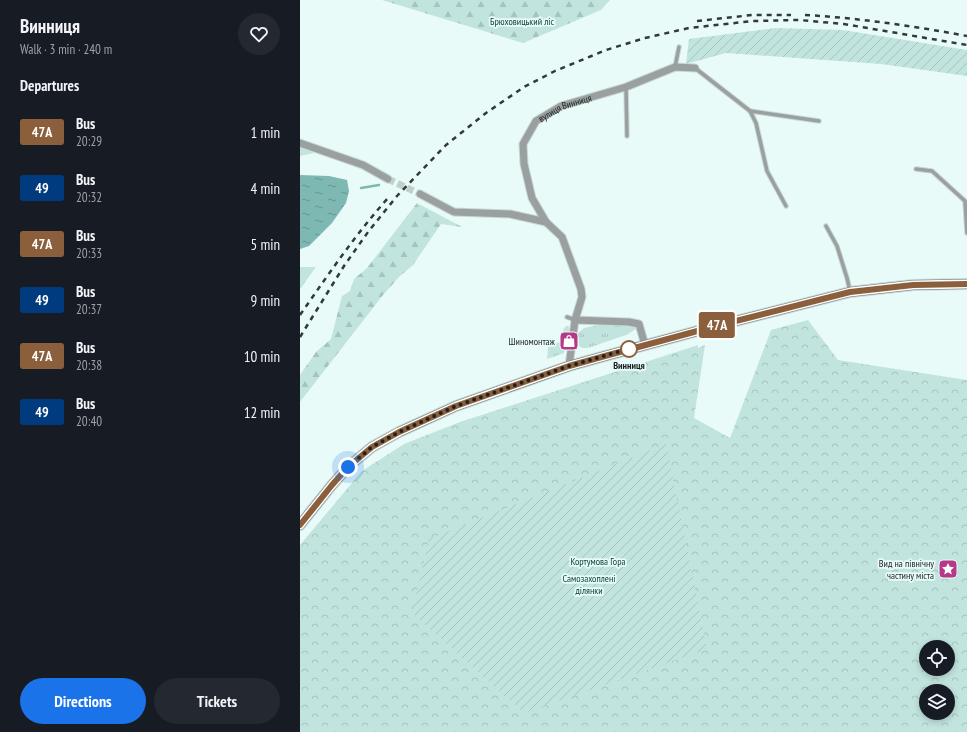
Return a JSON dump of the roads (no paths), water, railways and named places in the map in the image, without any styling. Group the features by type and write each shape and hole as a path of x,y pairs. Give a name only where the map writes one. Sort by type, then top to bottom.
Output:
{"main road":[{"path":"300,525 348,467 372,447 399,432 456,406 569,366 850,292 913,285 967,284"}],"street":[{"name":"вулиця Винниця","path":"569,366 575,320 582,297 581,288 562,237 546,222 532,198 524,164 523,144 536,121 561,106 626,87 675,67 695,68"},
{"path":"300,143 363,165 388,179"},
{"path":"420,194 454,212 510,214 546,222"},
{"path":"575,320 629,322 639,324 645,345"}],"lane":[{"path":"675,67 679,47"},
{"name":"вулиця Винниця","path":"695,68 750,111 756,123 767,171 786,206"},
{"path":"626,87 627,136"},
{"path":"750,111 819,121"},
{"path":"916,169 932,171 965,201 967,233"},
{"path":"826,226 837,246 850,292"},
{"path":"967,279 967,284"},
{"path":"567,317 575,320"}],"water":[{"path":"300,175 329,176 347,180 349,191 346,203 332,223 309,246 300,249"}],"waterway":[{"path":"361,188 379,185"}],"tunnel":[{"path":"388,179 420,194"}],"railway":[{"path":"697,21 752,15 791,15"},
{"path":"805,15 886,23 967,36"},
{"path":"300,337 344,266 368,232 397,196 446,145 486,113 524,87 555,71 606,50 645,38 689,28 753,21 799,20 844,24 967,45"},
{"path":"300,315 331,270 388,198"}],"place":[{"name":"Шиномонтаж","path":"569,341"},
{"name":"Винниця","path":"629,349"},
{"name":"Вид на північну частину міста","path":"948,569"}],"park label":[{"name":"Брюховицький ліс","path":"522,21"},
{"name":"Кортумова Гора","path":"598,561"},
{"name":"Самозахоплені ділянки","path":"589,584"}]}
